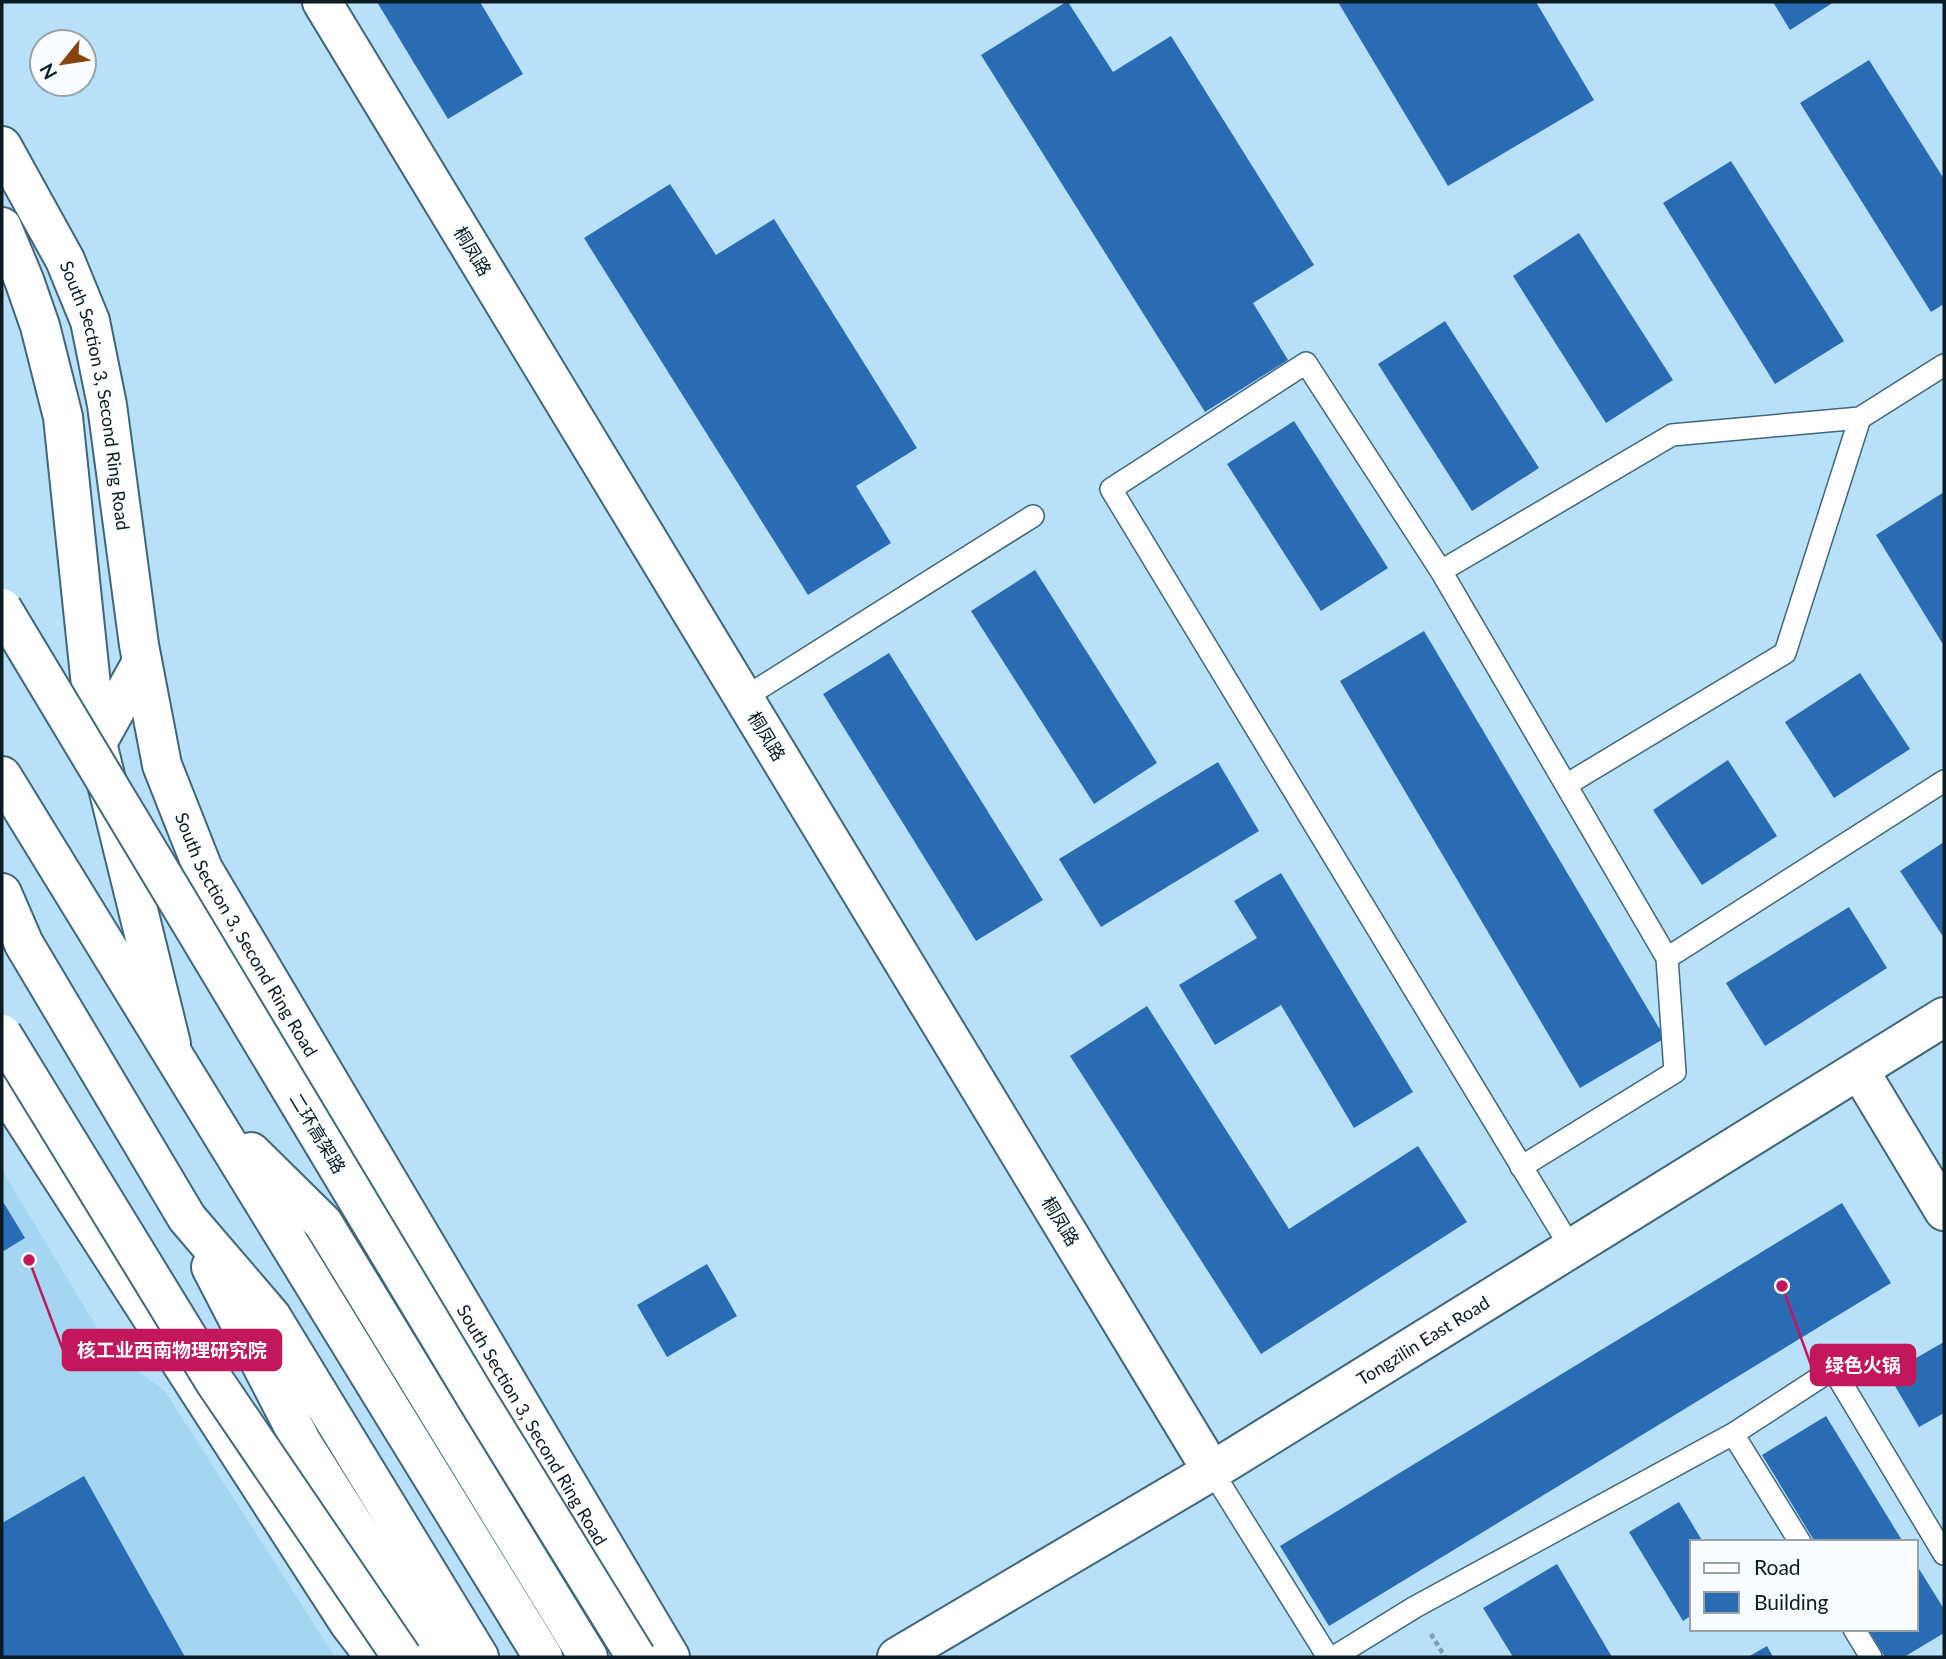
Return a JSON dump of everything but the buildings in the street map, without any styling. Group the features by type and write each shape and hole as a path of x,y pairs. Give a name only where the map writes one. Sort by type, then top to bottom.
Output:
{"main road":[{"name":"桐凤路","path":"322,2 1212,1471"},
{"name":"South Section 3, Second Ring Road","path":"2,146 65,260 90,321 107,405 142,662 162,765 202,869 670,1657"},
{"path":"2,228 40,326 63,417 97,743 173,1053"},
{"name":"二环高架路","path":"2,608 477,1399 636,1657"},
{"path":"97,743 142,662"},
{"path":"2,776 543,1657"},
{"path":"2,893 13,936 187,1218 302,1443 437,1657"},
{"name":"Tongzilin East Road","path":"897,1657 1212,1471 1944,1017"},
{"path":"2,1034 215,1382 402,1657"},
{"path":"1859,1070 1944,1211"},
{"path":"2,1086 349,1623 374,1657"},
{"path":"209,1110 323,1223 589,1657"},
{"path":"187,1218 271,1316 479,1657"},
{"path":"263,1369 298,1544"},
{"path":"443,1419 608,1552"}],"lane":[{"path":"1521,1167 1675,1072 1667,958 1441,571 1306,362 1111,489 1521,1167 1571,1248"},
{"path":"1441,571 1672,435 1860,418 1944,365"},
{"path":"1566,785 1785,653 1860,418"},
{"path":"744,698 1033,516"},
{"path":"1667,958 1944,781"},
{"path":"1334,1657 1415,1607 1733,1434 1833,1369 1944,1554"},
{"path":"1733,1434 1799,1540"},
{"path":"1212,1471 1328,1657"},
{"path":"1855,1631 1871,1657"}],"shaded area":[{"path":"2,1170 111,1351 165,1391 335,1657 2,1657"}],"place":[{"name":"核工业西南物理研究院","path":"29,1260"},
{"name":"绿色火锅","path":"1782,1286"}]}
